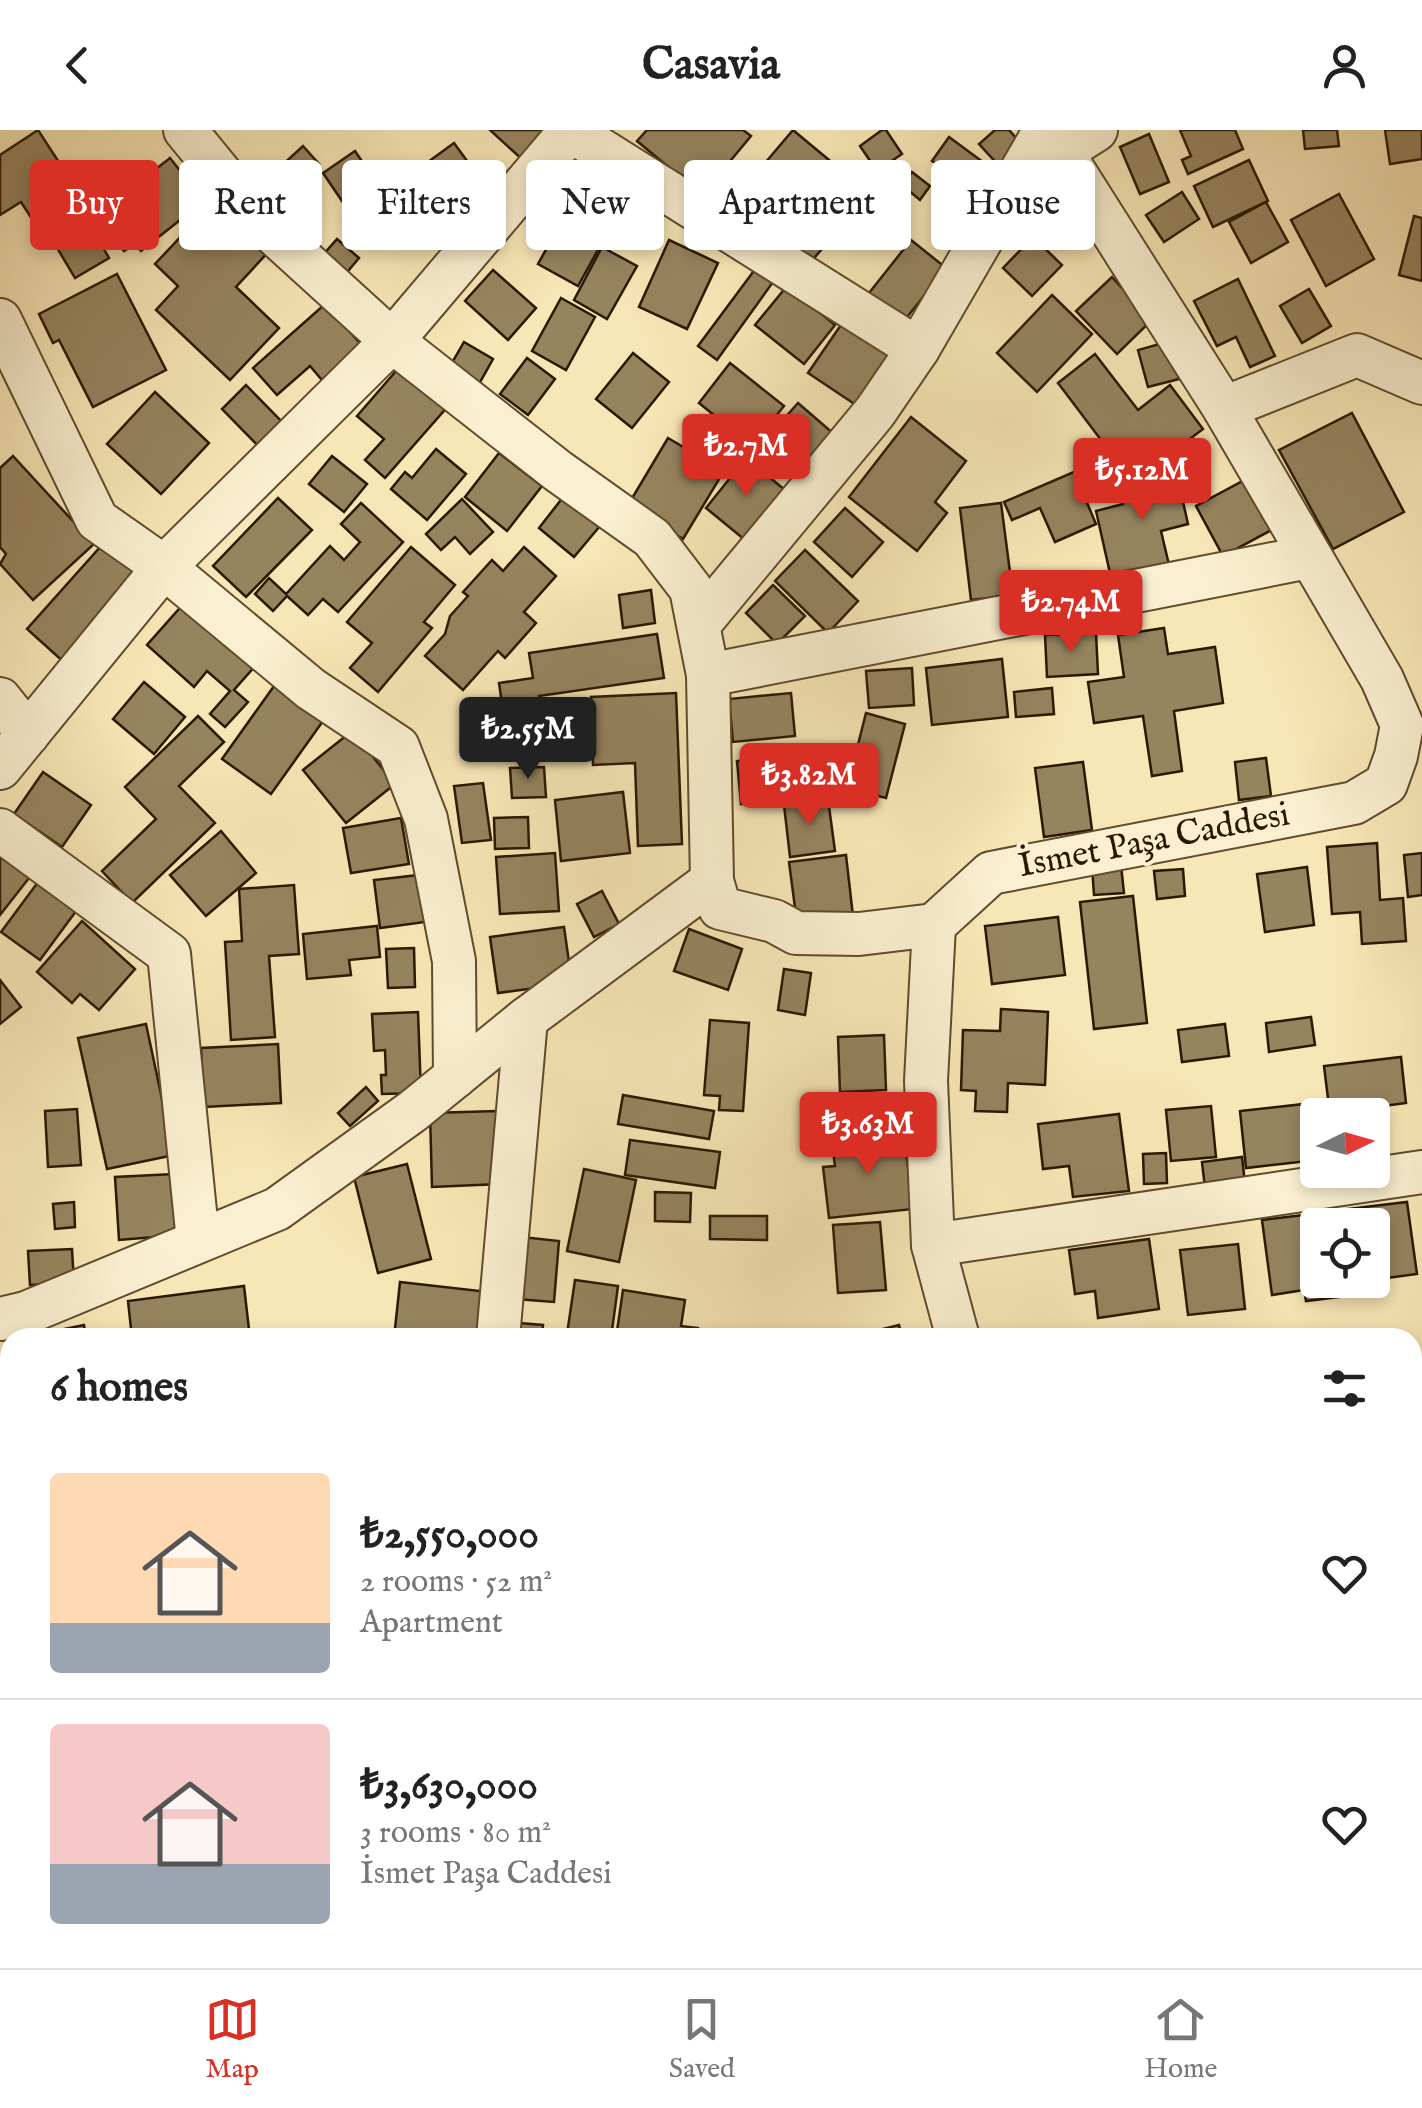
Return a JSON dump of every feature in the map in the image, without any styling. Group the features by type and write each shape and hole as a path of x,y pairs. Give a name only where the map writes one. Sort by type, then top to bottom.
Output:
{"street":[{"path":"185,130 258,219 392,341 558,471 652,538 691,589 708,675 712,881 720,908 774,921 796,933 859,934 934,925 926,1081 933,1244 955,1328"},
{"path":"0,768 164,568 392,341 571,130 918,349"},
{"path":"700,623 875,412 1063,135 1309,557 708,675"},
{"path":"0,320 97,520 164,568 312,689 398,747 426,819 454,961 456,1077"},
{"path":"1224,408 1357,355 1422,383"},
{"name":"İsmet Paşa Caddesi","path":"934,925 990,873 1354,803 1386,784 1402,725 1382,679 1309,557"},
{"path":"0,699 28,734"},
{"path":"0,830 168,954 198,1241"},
{"path":"0,1319 26,1313 277,1209 413,1111 526,1019 712,881"},
{"path":"499,1328 526,1019"},
{"path":"933,1244 1422,1172"}],"building":[{"path":"38,130 57,160 30,160 30,216 21,202 0,215 0,155"},
{"path":"490,130 555,130 526,163"},
{"path":"647,130 743,130 751,136 731,160 684,160 684,180 637,141"},
{"path":"793,130 829,160 768,160"},
{"path":"886,130 902,154 893,160 870,160 860,146"},
{"path":"995,130 1009,130 1024,147 1010,160 994,160 979,144"},
{"path":"1180,130 1235,130 1243,149 1188,174 1182,160 1191,156"},
{"path":"1303,130 1337,130 1339,146 1305,149"},
{"path":"1385,130 1422,130 1422,159 1390,164"},
{"path":"1149,134 1169,182 1140,194 1120,147"},
{"path":"949,137 980,160 933,160"},
{"path":"454,143 466,160 431,160"},
{"path":"303,146 315,160 288,160"},
{"path":"355,151 361,160 342,160 342,201 323,173"},
{"path":"170,158 179,169 179,221 159,237 159,167"},
{"path":"1249,160 1268,201 1213,227 1194,186"},
{"path":"911,173 930,186 920,200 911,192"},
{"path":"1182,192 1199,219 1164,242 1146,215"},
{"path":"1339,194 1374,259 1326,286 1291,220"},
{"path":"1266,202 1288,242 1251,263 1229,222"},
{"path":"1414,216 1422,218 1422,281 1399,275"},
{"path":"179,238 179,250 270,250 236,287 279,328 230,380 156,310 178,286 155,264"},
{"path":"337,239 342,250 350,250 359,258 344,276 322,256"},
{"path":"669,240 718,263 687,329 639,307"},
{"path":"911,240 946,268 904,321 869,293 903,250 911,250"},
{"path":"58,250 104,250 109,258 75,278"},
{"path":"546,250 598,250 578,286 538,264"},
{"path":"600,250 637,266 607,319 574,300"},
{"path":"794,250 821,250 810,263"},
{"path":"1020,250 1046,250 1062,265 1032,296 1003,268"},
{"path":"756,268 773,282 717,360 698,346"},
{"path":"493,270 536,308 508,340 465,301"},
{"path":"117,274 166,370 93,407 59,340 53,343 39,314"},
{"path":"1112,277 1121,287 1129,280 1160,312 1117,354 1076,311"},
{"path":"1238,279 1275,356 1250,367 1236,337 1217,346 1194,301"},
{"path":"787,286 835,325 804,364 755,325"},
{"path":"1309,289 1331,326 1302,343 1280,306"},
{"path":"1052,295 1092,334 1037,392 997,353"},
{"path":"561,298 595,317 566,370 532,351"},
{"path":"325,304 367,351 327,386 310,366 277,395 253,368"},
{"path":"843,322 896,358 862,409 808,373"},
{"path":"1170,341 1179,379 1148,387 1138,350"},
{"path":"464,342 493,359 479,384 449,368"},
{"path":"633,353 669,382 632,428 596,399"},
{"path":"1095,354 1138,410 1170,385 1203,429 1158,463 1151,454 1126,473 1058,383"},
{"path":"527,358 555,379 528,415 500,394"},
{"path":"403,363 449,405 385,478 365,460 384,439 357,416"},
{"path":"730,363 784,406 752,446 699,403"},
{"path":"246,385 289,429 265,453 222,409"},
{"path":"155,392 209,443 161,494 107,444"},
{"path":"798,403 835,435 813,461 775,429"},
{"path":"1352,413 1404,512 1333,549 1279,450"},
{"path":"911,417 966,461 935,502 947,513 917,551 849,497"},
{"path":"668,438 724,471 683,539 628,505"},
{"path":"436,449 466,474 427,520 391,489 405,472 412,478"},
{"path":"499,453 542,486 507,531 465,497"},
{"path":"13,456 94,544 33,600 0,564 6,554 0,547 0,468"},
{"path":"332,456 367,484 344,512 309,484"},
{"path":"746,458 785,490 745,540 706,508"},
{"path":"1175,466 1188,524 1161,531 1170,569 1112,582 1096,511 1123,504 1117,479"},
{"path":"1074,472 1096,524 1055,542 1040,508 1012,520 1004,502"},
{"path":"1252,476 1279,526 1223,556 1196,506"},
{"path":"564,496 600,526 574,557 539,528"},
{"path":"278,498 312,530 246,597 213,566"},
{"path":"462,499 493,532 470,554 455,537 441,550 426,534"},
{"path":"361,503 403,542 338,612 323,599 308,615 287,596 273,611 255,594 269,578 286,594 330,546 344,560 360,542 341,524"},
{"path":"1001,503 1013,595 971,600 960,508"},
{"path":"845,508 883,542 852,577 814,542"},
{"path":"110,536 149,572 67,665 27,629"},
{"path":"411,547 455,585 424,622 432,628 378,692 350,668 372,643 347,622"},
{"path":"524,547 556,576 524,612 536,623 505,658 498,651 463,690 425,656 445,634 450,616 468,596 463,592 492,560 503,571"},
{"path":"805,550 858,601 828,633 775,581"},
{"path":"773,585 805,616 777,644 746,613"},
{"path":"651,590 655,623 623,628 619,595"},
{"path":"186,601 257,664 234,690 248,702 225,727 210,714 230,691 207,671 194,687 147,645"},
{"path":"1164,628 1168,654 1215,647 1223,703 1174,711 1182,771 1152,776 1143,716 1094,723 1088,682 1124,677 1118,635"},
{"path":"1096,633 1098,674 1047,677 1045,635"},
{"path":"657,634 664,678 539,696 548,754 510,759 499,683 533,678 529,653"},
{"path":"1002,659 1008,717 932,725 926,668"},
{"path":"912,668 914,705 869,708 866,671"},
{"path":"144,682 185,717 154,754 113,719"},
{"path":"274,686 323,721 271,794 222,759"},
{"path":"1052,688 1054,714 1016,717 1014,692"},
{"path":"676,693 682,844 638,846 635,763 593,765 591,697"},
{"path":"791,693 795,736 733,742 729,699"},
{"path":"866,713 905,724 886,798 847,788"},
{"path":"198,716 224,742 179,786 215,823 132,903 102,871 156,819 125,787"},
{"path":"352,731 395,784 346,823 303,770"},
{"path":"827,751 831,794 741,804 737,761"},
{"path":"1266,758 1271,796 1239,800 1235,762"},
{"path":"1083,762 1092,830 1044,837 1035,768"},
{"path":"544,767 546,797 512,798 510,768"},
{"path":"43,772 91,805 62,847 14,814"},
{"path":"483,783 491,840 462,843 454,786"},
{"path":"623,792 630,853 561,861 555,800"},
{"path":"828,799 835,851 790,857 784,805"},
{"path":"528,817 529,848 495,849 494,818"},
{"path":"401,818 409,864 351,873 343,828"},
{"path":"221,831 256,873 206,916 170,875"},
{"path":"1377,843 1380,900 1403,898 1406,941 1362,944 1360,912 1332,914 1327,847"},
{"path":"555,853 559,911 500,914 496,857"},
{"path":"1422,853 1422,895 1408,897 1404,855"},
{"path":"0,855 29,878 0,915"},
{"path":"846,855 853,916 797,923 789,862"},
{"path":"1121,865 1124,893 1094,895 1092,867"},
{"path":"1307,867 1314,925 1265,932 1257,874"},
{"path":"1183,869 1185,896 1157,899 1154,871"},
{"path":"44,874 82,903 40,960 1,932"},
{"path":"419,875 425,922 380,928 374,880"},
{"path":"294,885 299,954 269,956 275,1037 231,1040 225,942 242,941 239,889"},
{"path":"602,891 619,924 594,937 577,904"},
{"path":"1133,896 1147,1023 1094,1029 1080,902"},
{"path":"1058,917 1065,975 992,984 985,926"},
{"path":"82,921 135,969 99,1010 80,994 72,1003 37,972"},
{"path":"377,926 380,957 349,960 351,975 307,979 303,934"},
{"path":"564,927 572,983 498,993 490,937"},
{"path":"689,929 742,949 728,990 674,971"},
{"path":"414,948 415,987 388,988 386,949"},
{"path":"784,969 811,973 805,1015 778,1010"},
{"path":"0,980 21,1007 0,1024"},
{"path":"1001,1009 1048,1012 1045,1085 1008,1083 1007,1112 975,1111 976,1091 961,1090 963,1030 1000,1031"},
{"path":"418,1012 421,1093 382,1094 385,1050 374,1051 372,1014"},
{"path":"1311,1017 1315,1045 1269,1052 1266,1023"},
{"path":"710,1020 749,1023 743,1111 719,1110 720,1096 704,1095"},
{"path":"146,1024 174,1155 107,1169 78,1038"},
{"path":"1225,1024 1229,1056 1182,1062 1178,1030"},
{"path":"884,1035 886,1090 840,1092 838,1037"},
{"path":"278,1044 281,1103 204,1107 201,1048"},
{"path":"1401,1057 1406,1103 1390,1105 1390,1098 1328,1098 1324,1066"},
{"path":"366,1087 378,1101 350,1126 338,1113"},
{"path":"623,1095 714,1111 709,1139 618,1124"},
{"path":"1300,1104 1300,1162 1246,1168 1240,1111"},
{"path":"1211,1106 1216,1157 1171,1161 1166,1110"},
{"path":"77,1109 81,1165 48,1167 45,1111"},
{"path":"497,1111 500,1184 432,1187 430,1113"},
{"path":"903,1112 904,1131 869,1132 868,1113"},
{"path":"1119,1114 1129,1191 1073,1197 1069,1166 1043,1169 1038,1124"},
{"path":"904,1134 913,1209 829,1218 823,1167 835,1166 832,1143"},
{"path":"630,1140 720,1152 715,1188 625,1175"},
{"path":"1166,1153 1167,1183 1144,1184 1143,1154"},
{"path":"1242,1157 1246,1192 1206,1197 1202,1162"},
{"path":"407,1164 431,1259 378,1273 354,1177"},
{"path":"584,1169 636,1180 619,1262 567,1251"},
{"path":"174,1174 179,1235 119,1240 115,1177"},
{"path":"655,1192 691,1193 690,1222 655,1221"},
{"path":"74,1202 75,1227 55,1229 53,1204"},
{"path":"1407,1202 1417,1274 1390,1278 1390,1208 1356,1208"},
{"path":"710,1216 767,1216 767,1240 710,1239"},
{"path":"1300,1216 1300,1291 1272,1295 1262,1220"},
{"path":"880,1222 886,1290 838,1293 833,1225"},
{"path":"522,1237 559,1241 554,1302 516,1299"},
{"path":"1149,1239 1159,1309 1098,1318 1095,1291 1075,1294 1069,1250"},
{"path":"1238,1244 1245,1309 1188,1315 1180,1250"},
{"path":"72,1249 74,1283 30,1285 28,1251"},
{"path":"575,1280 618,1286 612,1328 568,1328"},
{"path":"400,1282 489,1292 485,1328 395,1328"},
{"path":"244,1286 249,1328 131,1328 128,1301"},
{"path":"623,1290 685,1300 681,1326 698,1328 617,1328"},
{"path":"519,1323 543,1325 543,1328 519,1328"}]}
